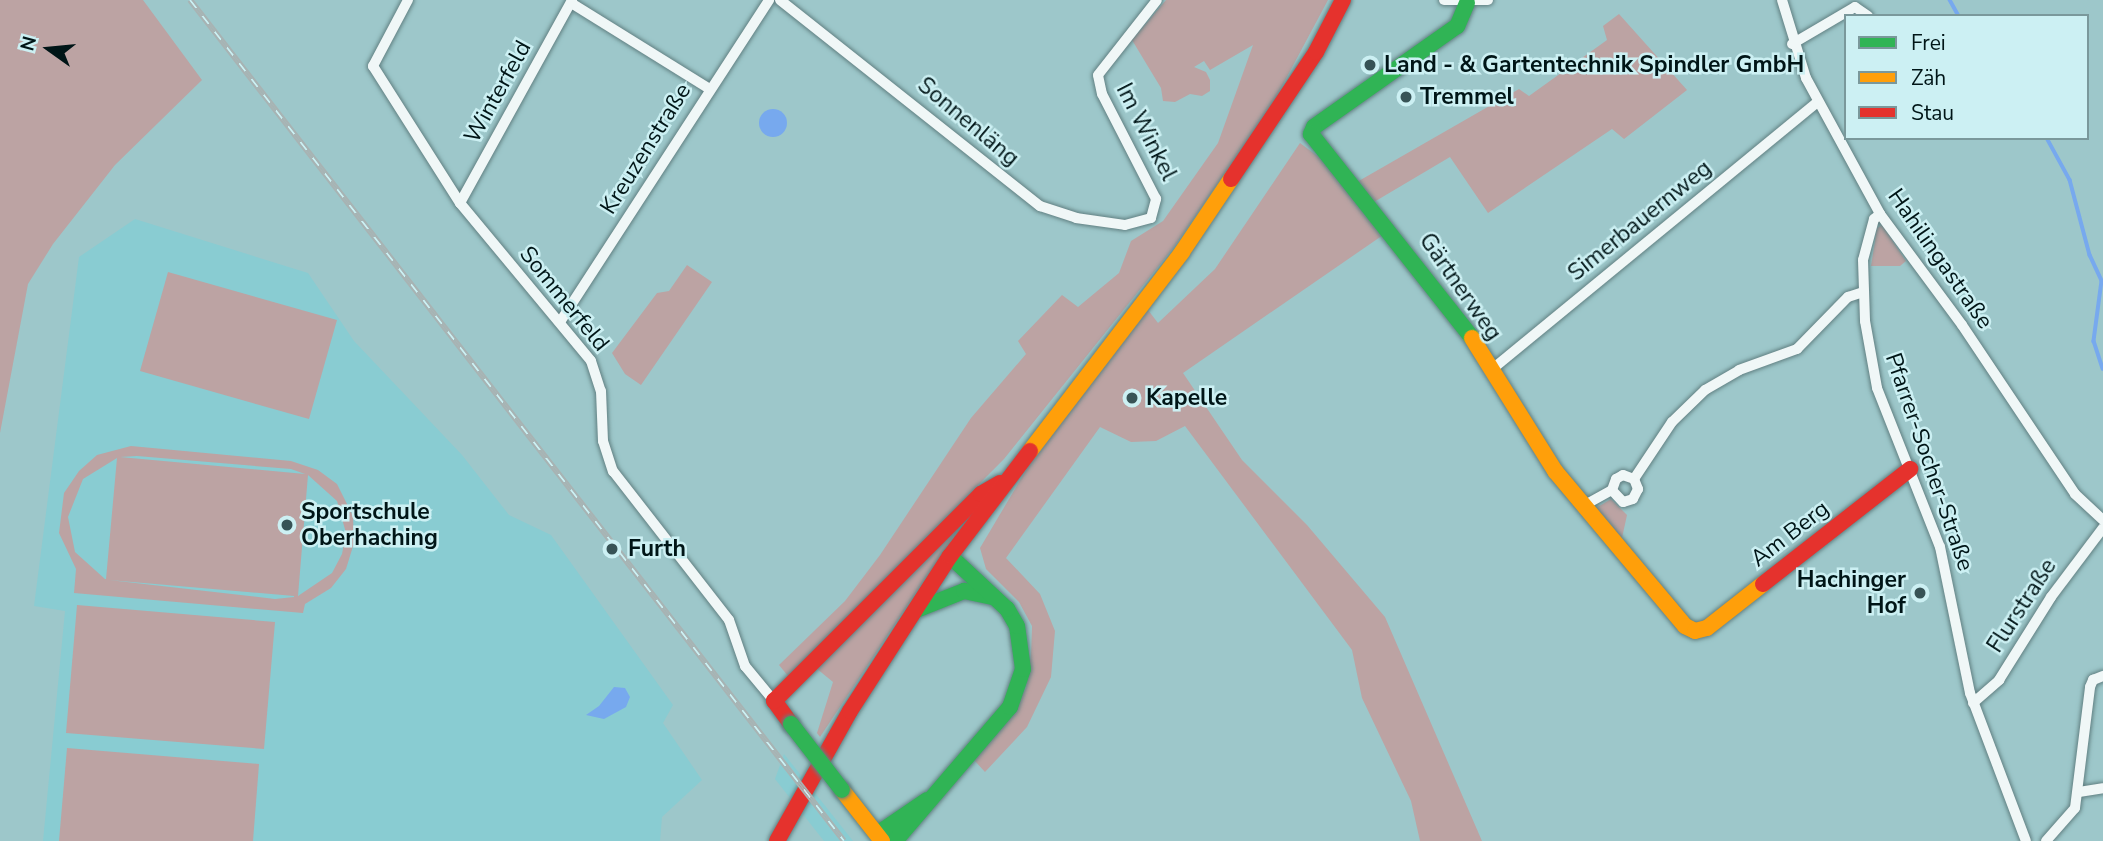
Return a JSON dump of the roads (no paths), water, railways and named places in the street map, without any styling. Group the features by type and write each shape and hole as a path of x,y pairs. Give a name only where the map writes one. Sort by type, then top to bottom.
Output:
{"main road":[{"path":"777,841 913,611 950,556 1004,481 1182,252 1316,52 1343,0"},
{"name":"Gärtnerweg","path":"1466,3 1457,26 1314,127 1311,134 1431,278 1555,471 1685,626 1695,631"},
{"name":"Am Berg","path":"1695,631 1707,628 1910,469"},
{"path":"929,798 880,837 774,701 981,494 1004,481"},
{"path":"895,841 929,798 1003,716 1019,689 1023,650 1017,626 1000,599 950,556"},
{"path":"913,611 964,591 1000,599"}],"street":[{"name":"Sommerfeld","path":"408,0 373,66 460,203 560,322 598,376 603,441 613,471 729,620 745,666 774,701"},
{"name":"Kreuzenstraße","path":"560,322 708,89 769,0"},
{"name":"Sonnenläng","path":"780,0 1040,205 1076,218 1115,224 1141,223 1151,218"},
{"name":"Im Winkel","path":"1151,218 1155,209 1154,190 1097,82 1157,0"},
{"path":"1444,0 1466,3 1488,0"},
{"name":"Hahilingastraße","path":"1782,0 1792,44 1817,102 1841,136 1880,214 1959,321 2075,494 2103,520"},
{"name":"Winterfeld","path":"460,203 571,1"},
{"path":"571,1 708,89"},
{"path":"1792,44 1855,7 1865,14"},
{"name":"Simerbauernweg","path":"1490,371 1817,102"},
{"name":"Pfarrer-Socher-Straße","path":"1880,214 1866,242 1863,292 1877,388 1940,547 1973,703 2026,841"},
{"path":"1612,490 1619,500 1629,501 1637,494 1634,479 1672,422 1705,390 1739,370 1797,349 1848,297 1863,292"},
{"path":"1583,506 1612,490 1616,479 1623,475 1634,479"},
{"name":"Flurstraße","path":"1973,703 1999,680 2051,597 2103,528"},
{"path":"2046,841 2075,808 2079,792 2080,745 2090,687 2093,680 2103,676"},
{"path":"2079,792 2103,788"}],"water":[{"path":"773,109 783,113 787,123 783,133 773,137 763,133 759,123 763,113"},
{"path":"614,687 625,688 630,697 626,707 604,719 586,715 599,706"}],"waterway":[{"path":"1950,0 1958,14"},
{"path":"2048,140 2070,180 2090,255 2102,281 2094,341 2103,369"}],"railway":[{"path":"190,0 844,841"}],"place":[{"name":"Land - & Gartentechnik Spindler GmbH","path":"1370,65"},
{"name":"Tremmel","path":"1406,97"},
{"name":"Kapelle","path":"1132,398"},
{"name":"Sportschule Oberhaching","path":"287,525"},
{"name":"Furth","path":"612,549"},
{"name":"Hachinger Hof","path":"1920,593"}]}
